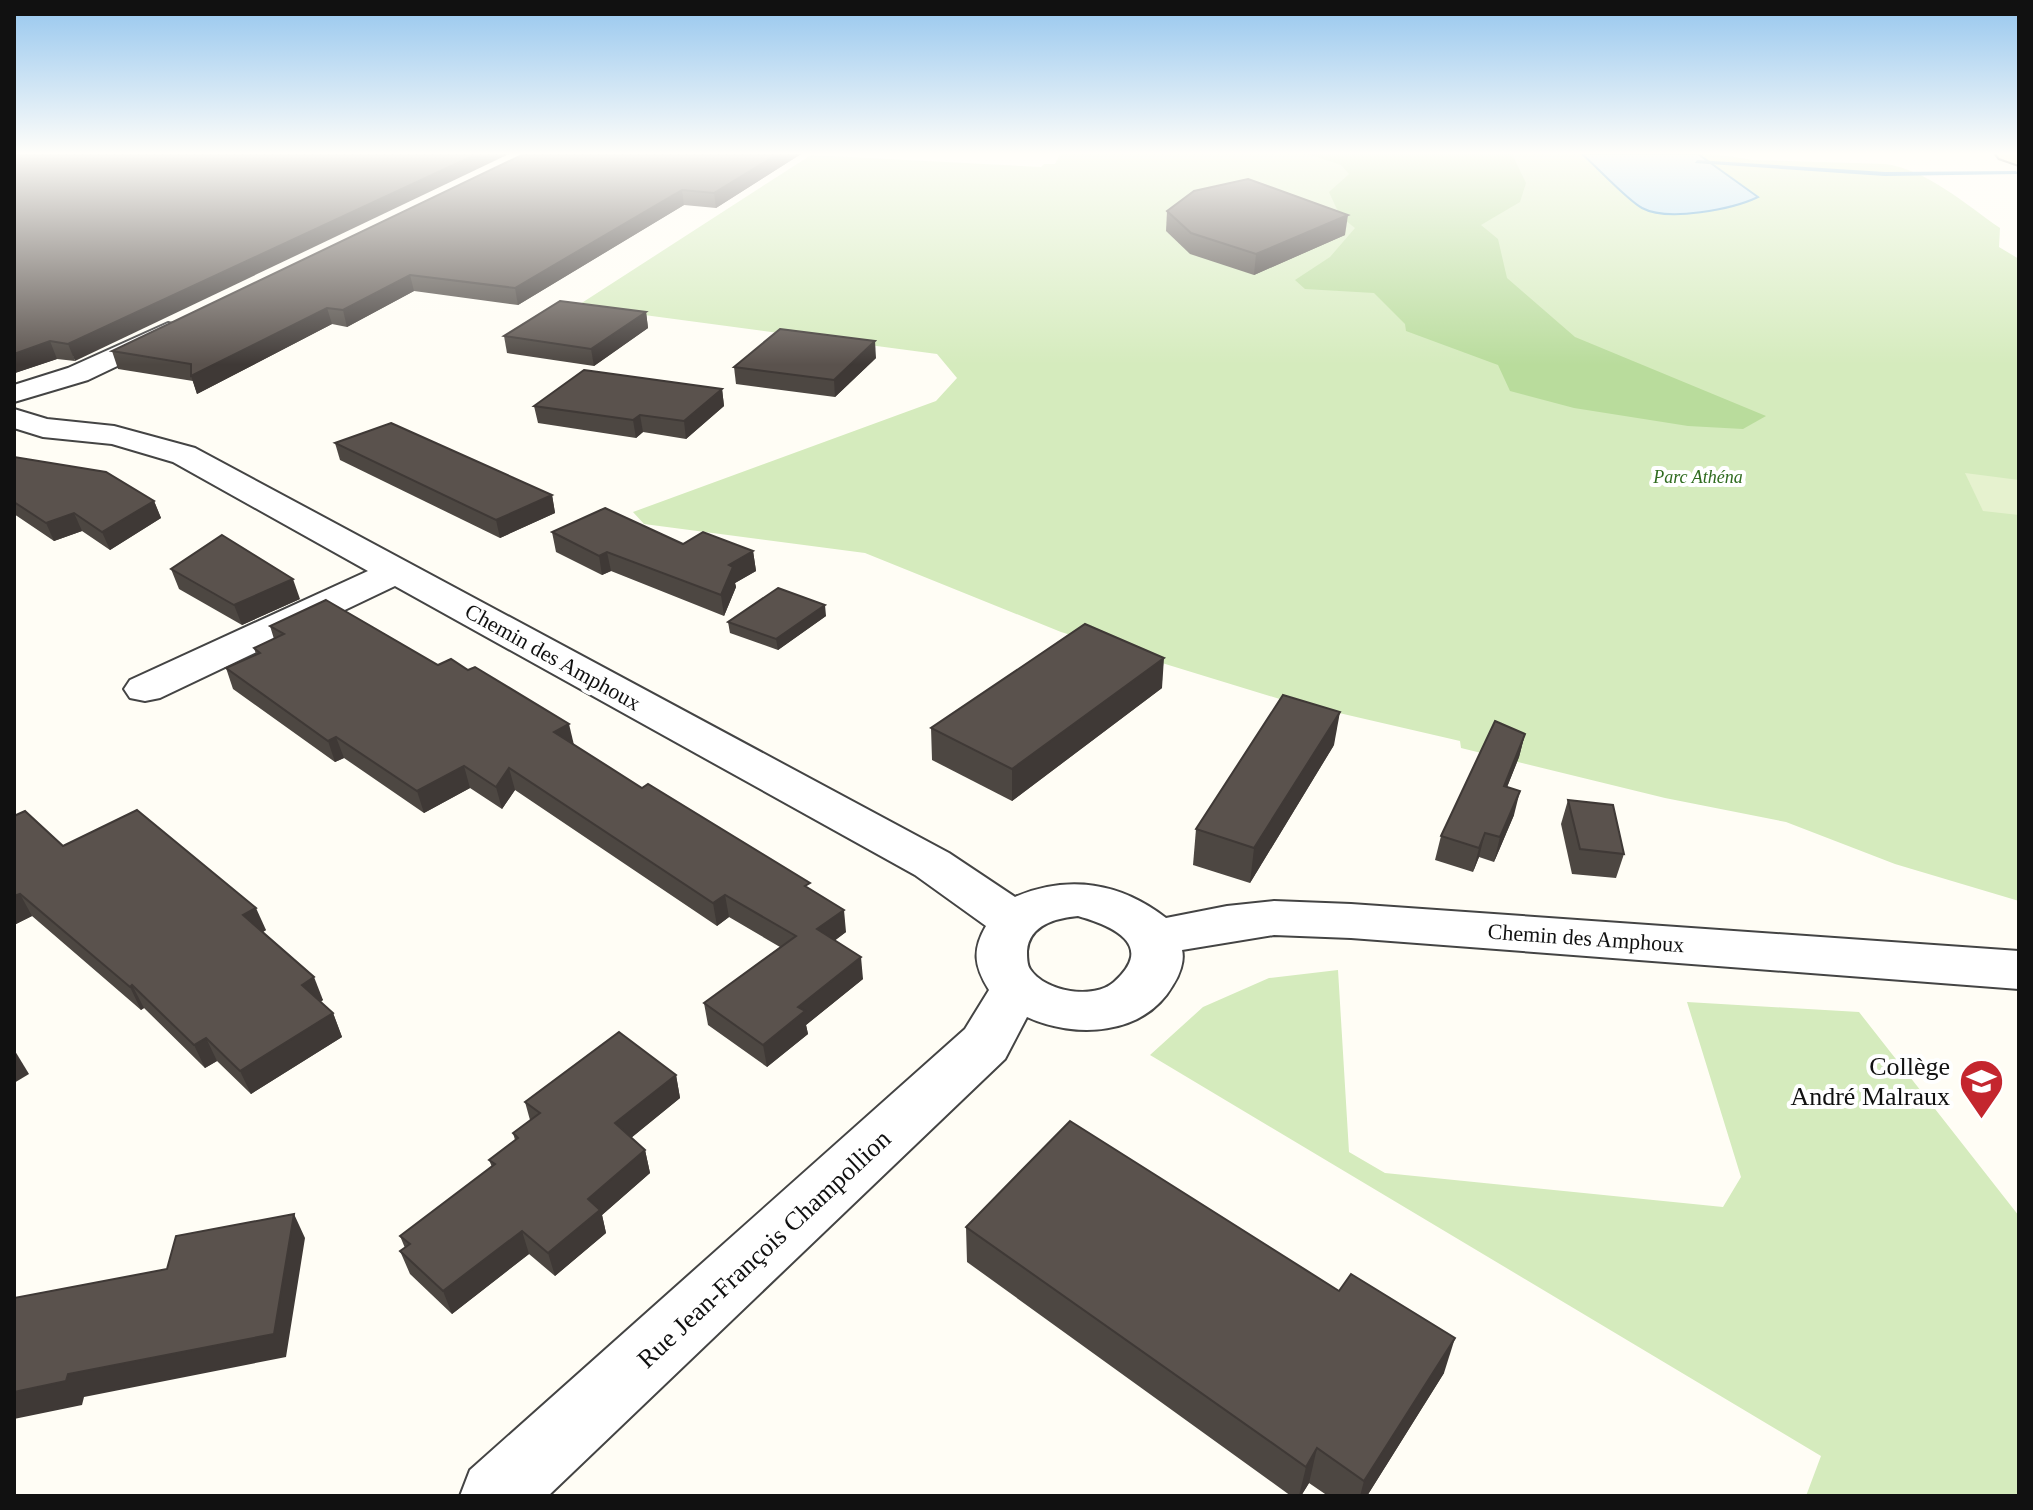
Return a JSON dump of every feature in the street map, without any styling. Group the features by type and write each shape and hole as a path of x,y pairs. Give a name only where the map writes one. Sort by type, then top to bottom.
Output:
{"street":[{"path":"15,406 186,322"},
{"path":"15,406 57,411 78,374"},
{"name":"Chemin des Amphoux","path":"15,406 43,428 57,411 114,435 184,455 932,864 1015,921"},
{"path":"134,679 384,565"},
{"path":"1078,899 1103,902 1125,910 1155,938 1159,958 1155,977 1140,994 1118,1006 1092,1012 1063,1011 1037,1003 1016,989 1000,961 1000,947 1015,921 1033,909 1078,899"},
{"name":"Chemin des Amphoux","path":"1155,938 1227,923 1274,918 1336,920 2019,970"},
{"name":"Rue Jean-François Champollion","path":"496,1496 985,1044 1016,989"}],"green space":[{"name":"Parc Athéna","path":"703,224 1995,224 2000,228 1999,247 2019,259 2019,901 1895,864 1786,822 1665,798 1461,748 1460,741 1283,700 1061,632 865,553 644,524 633,512 936,401 957,378 937,354 577,306"},
{"path":"1351,224 1482,224 1498,239 1507,278 1575,337 1766,416 1743,429 1688,426 1574,408 1510,391 1498,365 1406,331 1405,324 1374,293 1305,289 1295,280 1330,257 1355,228"},
{"path":"1965,473 2019,480 2019,515 1983,511"},
{"path":"1338,970 1349,1152 1385,1173 1723,1207 1741,1177 1687,1002 1859,1012 2019,1216 2019,1496 1806,1496 1821,1456 1150,1055 1203,1007 1269,978"}],"building":[{"path":"14,224 325,224 68,344 50,341 14,354"},
{"path":"377,224 623,224 515,288 410,275 343,310 327,308 191,376 191,364 112,351"},
{"path":"1182,224 1326,224 1256,254 1191,233"},
{"path":"560,301 646,312 591,349 504,336"},
{"path":"780,329 875,341 834,380 734,367"},
{"path":"584,370 722,389 684,421 640,415 633,420 534,406"},
{"path":"391,423 552,495 496,520 335,443"},
{"path":"14,457 106,472 154,501 102,532 74,513 46,523 14,502"},
{"path":"605,508 683,544 703,532 753,551 729,565 733,567 721,595 607,552 599,556 552,532"},
{"path":"222,535 293,579 234,605 171,569"},
{"path":"778,588 825,605 776,639 728,622"},
{"path":"326,600 438,665 451,659 468,670 475,667 569,724 554,732 642,788 648,784 810,883 805,886 844,910 817,929 861,957 798,1007 805,1011 763,1045 704,1003 796,936 725,895 713,903 509,768 496,787 464,766 417,791 336,737 328,741 226,668 260,653 254,648 284,634 270,626"},
{"path":"1085,624 1164,658 1012,769 931,728"},
{"path":"1283,695 1340,712 1254,848 1196,829"},
{"path":"1495,721 1525,734 1504,786 1520,791 1500,837 1485,833 1479,848 1441,836"},
{"path":"1568,800 1613,805 1624,854 1580,849"},
{"path":"137,810 256,908 243,915 314,977 302,985 333,1013 240,1071 206,1038 194,1045 132,985 130,987 20,894 14,896 14,816 25,811 63,846"},
{"path":"619,1032 676,1075 615,1123 645,1150 588,1199 600,1210 548,1253 522,1231 443,1291 400,1251 410,1244 400,1236 495,1164 489,1160 518,1138 513,1133 540,1113 525,1102"},
{"path":"1070,1121 1339,1291 1351,1274 1455,1338 1364,1481 1317,1448 1306,1467 966,1227"},
{"path":"294,1214 274,1334 68,1374 66,1381 14,1392 14,1298 167,1269 176,1236"}],"place":[{"name":"Collège André Malraux","path":"1981,1120"}]}
